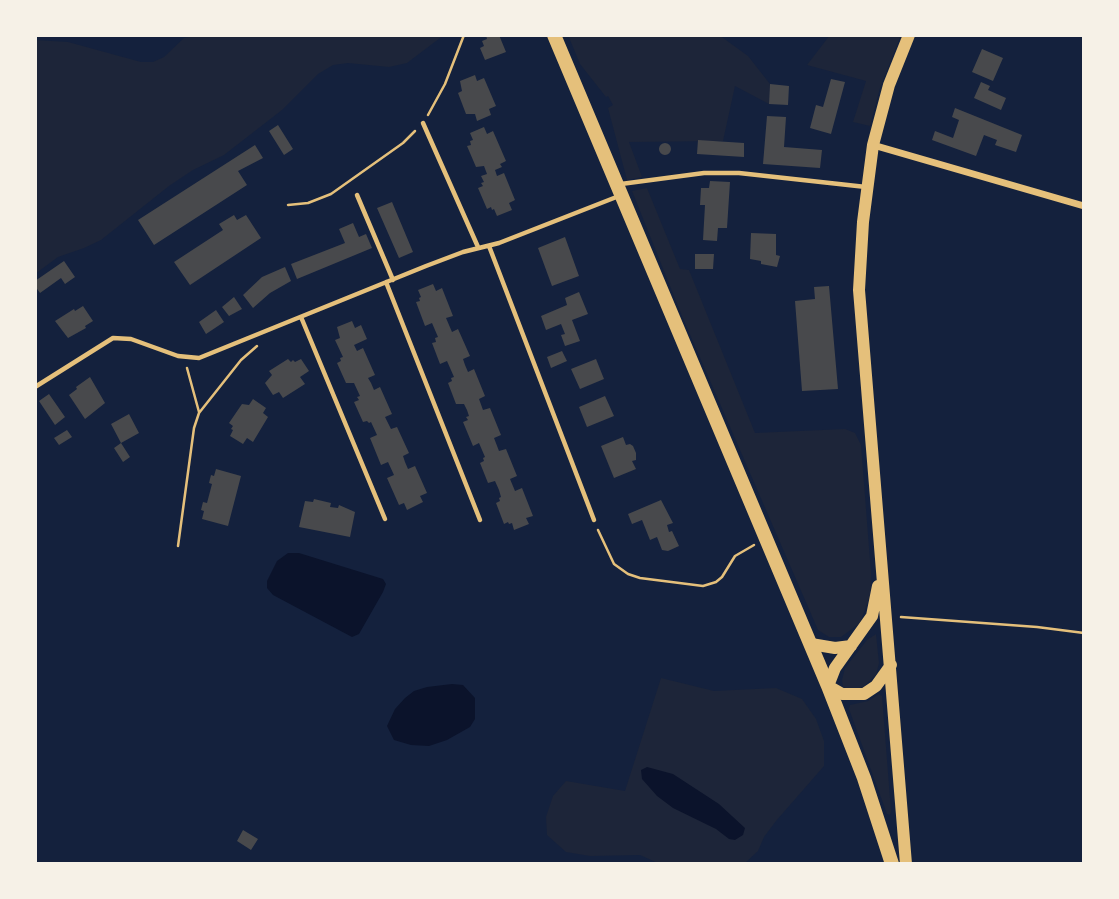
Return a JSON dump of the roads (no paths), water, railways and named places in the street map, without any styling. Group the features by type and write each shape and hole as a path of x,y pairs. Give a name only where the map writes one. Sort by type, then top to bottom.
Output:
{"main road":[{"path":"554,35 811,644 864,778 892,864"},
{"path":"906,864 859,290 873,145 889,85 909,35"},
{"path":"828,686 835,668 872,616 881,576"},
{"path":"811,644 835,648 851,646"},
{"path":"828,686 842,694 864,694 876,686 891,665"}],"street":[{"path":"873,145 1084,206"}],"lane":[{"path":"424,123 478,247"},
{"path":"35,387 113,338 131,339 189,359 199,358 386,282 478,247 489,246 620,189 691,174 739,173 867,187"},
{"path":"356,195 393,280"},
{"path":"489,246 594,520"},
{"path":"386,282 480,520"},
{"path":"301,317 386,519"}]}
